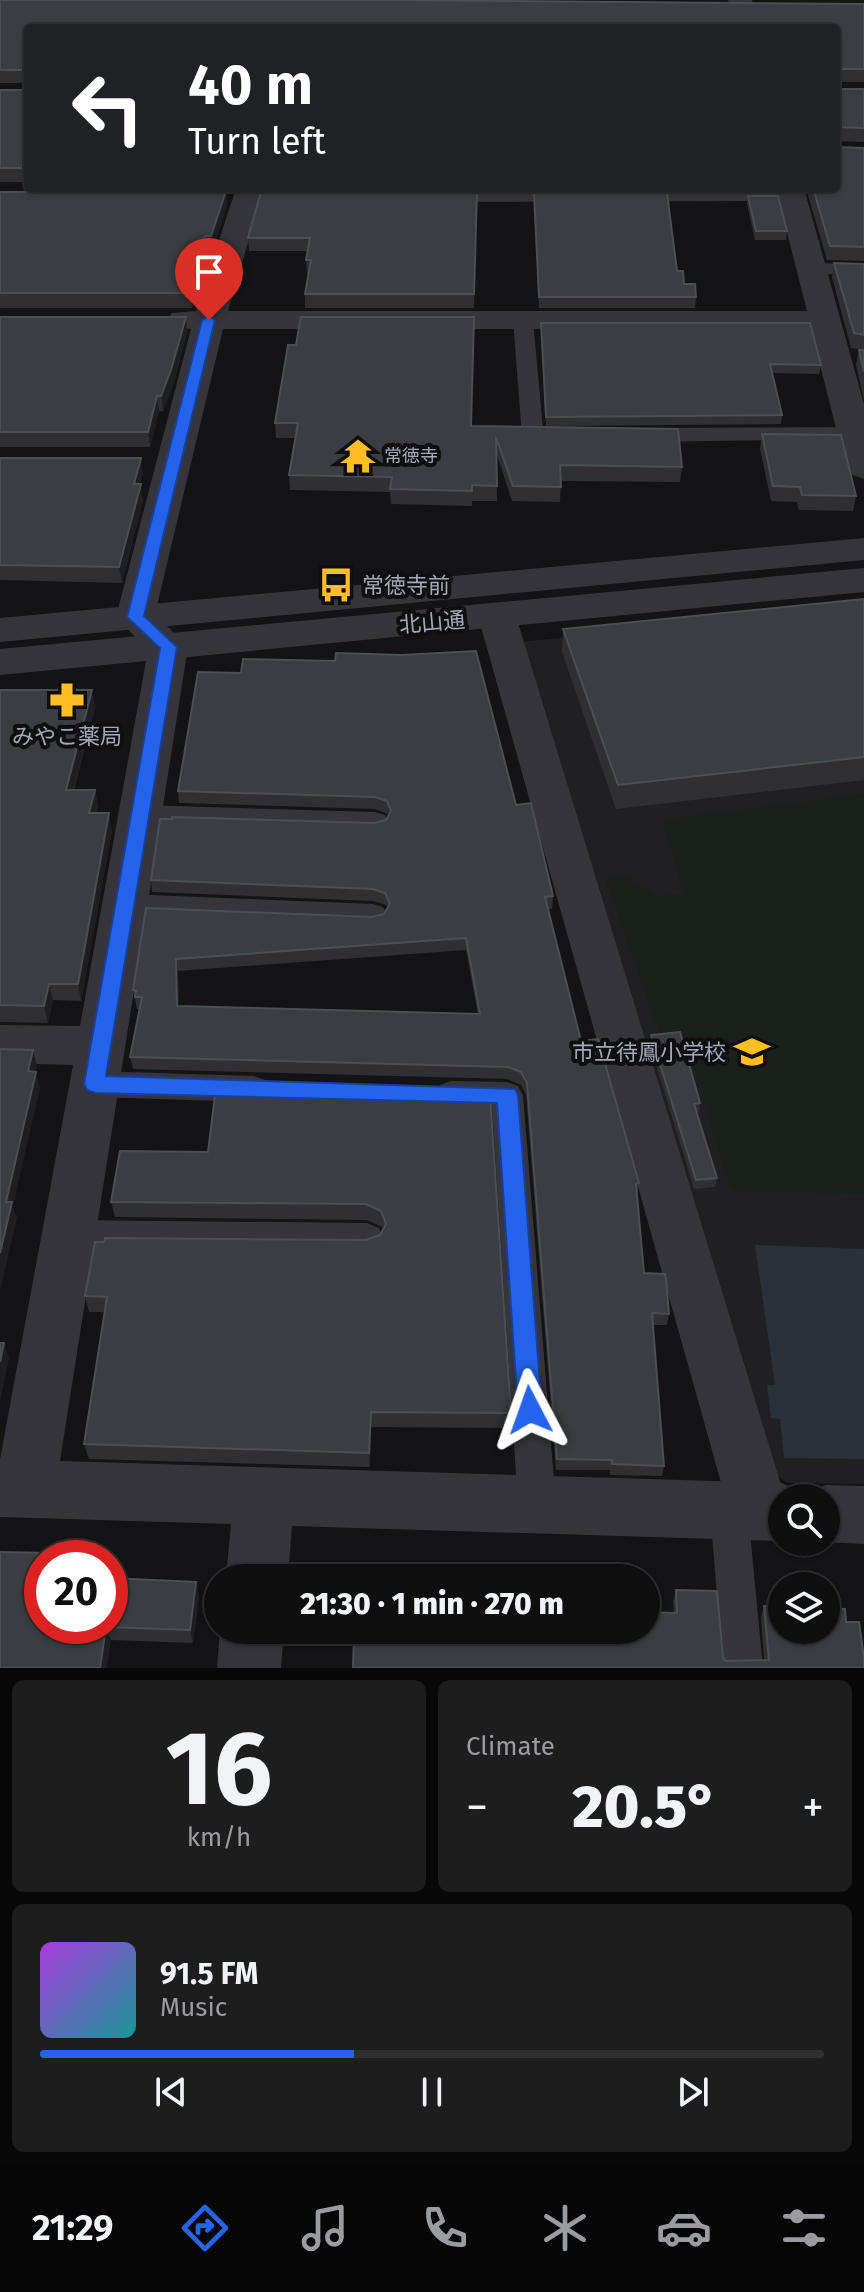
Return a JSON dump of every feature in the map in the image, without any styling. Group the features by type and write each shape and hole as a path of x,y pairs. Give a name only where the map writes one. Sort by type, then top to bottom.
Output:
{"street":[{"path":"710,4 743,11 771,5"},
{"path":"249,192 209,320 159,460 140,815 69,1235 13,1488 757,1512 491,600"},
{"path":"388,193 435,192"},
{"path":"791,192 825,320 842,356 864,468"},
{"path":"149,320 825,320"},
{"name":"北山通","path":"491,600 864,549"},
{"name":"北山通","path":"0,662 152,632 491,600 864,580"},
{"name":"北山通","path":"0,630 152,632"},
{"path":"0,1044 98,1065"},
{"path":"258,1564 264,1495"},
{"path":"840,1514 864,1515"},
{"path":"249,1668 251,1644"}],"lane":[{"path":"811,269 864,270"},
{"path":"523,320 533,436 579,436"},
{"path":"625,435 855,434"},
{"path":"140,815 375,822"},
{"path":"125,905 373,915"},
{"path":"98,1065 285,1089"},
{"path":"412,1093 507,1095 537,1505"},
{"path":"69,1235 367,1238"},
{"path":"743,1668 757,1512"}],"shaded area":[{"name":"市立待鳳小学校","path":"864,608 864,1484 787,1483 760,1461 519,642"},
{"path":"864,794 864,1194 731,1191 685,1040 662,1040 605,878 629,875 632,883 655,896 684,894 662,820"},
{"path":"755,1245 864,1249 864,1459 784,1458 780,1419 771,1418 767,1385 775,1385"}],"building":[{"path":"0,0 864,4 864,69 840,69 840,24 24,24 24,70 0,70"},
{"path":"840,89 864,89 864,128 840,127"},
{"path":"0,90 24,90 24,168 0,168"},
{"path":"840,147 864,148 864,247 830,246 814,192 840,192"},
{"path":"0,192 226,192 211,236 205,236 191,293 0,293"},
{"path":"261,192 477,192 474,294 305,294 311,260 306,260 310,238 248,238"},
{"path":"534,193 667,193 677,271 683,271 684,284 695,284 696,297 539,297"},
{"path":"748,196 778,196 787,231 756,231"},
{"path":"834,263 864,264 864,335 854,333"},
{"path":"0,317 186,317 171,370 161,396 157,396 148,432 0,432"},
{"path":"301,317 474,317 471,426 678,429 682,467 560,465 561,487 513,486 496,437 497,486 472,485 472,491 390,489 392,477 289,475 298,423 275,423 288,345 296,345"},
{"path":"541,323 810,323 821,365 770,364 782,415 546,417"},
{"path":"859,350 864,350 864,372"},
{"path":"762,434 841,435 856,496 802,495 800,487 773,486"},
{"path":"0,458 141,458 134,484 141,484 119,567 0,565"},
{"path":"864,599 864,757 618,785 563,629"},
{"path":"476,651 516,805 531,803 553,896 545,897 581,1041 598,1039 639,1183 636,1184 644,1273 665,1274 669,1314 652,1313 664,1466 612,1464 612,1460 557,1459 527,1083 521,1072 508,1067 130,1057 142,997 135,997 136,991 133,990 146,908 372,917 384,914 390,904 385,893 373,889 151,880 160,819 375,823 386,820 391,811 387,801 375,797 178,791 198,672 241,673 243,659 335,661 336,653 402,655","holes":["466,938 480,1014 177,1006 176,959"]},
{"path":"0,690 92,690 66,790 95,790 89,813 109,813 78,984 49,984 44,1006 0,1005"},
{"path":"680,1032 700,1103 694,1104 717,1178 696,1180 651,1035"},
{"path":"0,1049 33,1050 28,1071 36,1072 6,1202 12,1202 0,1253"},
{"path":"216,1087 490,1095 511,1413 371,1412 369,1453 84,1444 107,1297 85,1296 95,1242 104,1242 105,1238 366,1240 380,1235 386,1224 381,1211 366,1204 111,1202 120,1151 208,1152"},
{"path":"0,1552 24,1552 24,1644 104,1644 100,1668 0,1668"},
{"path":"128,1579 196,1582 190,1630 128,1628"},
{"path":"676,1590 717,1591 723,1658 726,1661 769,1660 764,1606 768,1606 768,1644 840,1644 840,1609 845,1609 846,1622 859,1622 864,1668 353,1668 354,1644 660,1644 660,1612 677,1613"}],"place":[{"name":"常徳寺","path":"358,456"},
{"name":"常徳寺前","path":"336,585"},
{"name":"みやこ薬局","path":"67,700"},
{"name":"市立待鳳小学校","path":"752,1052"}],"route":[{"path":"209,320 135,617 168,647 95,1084 507,1095 530,1410"}]}
